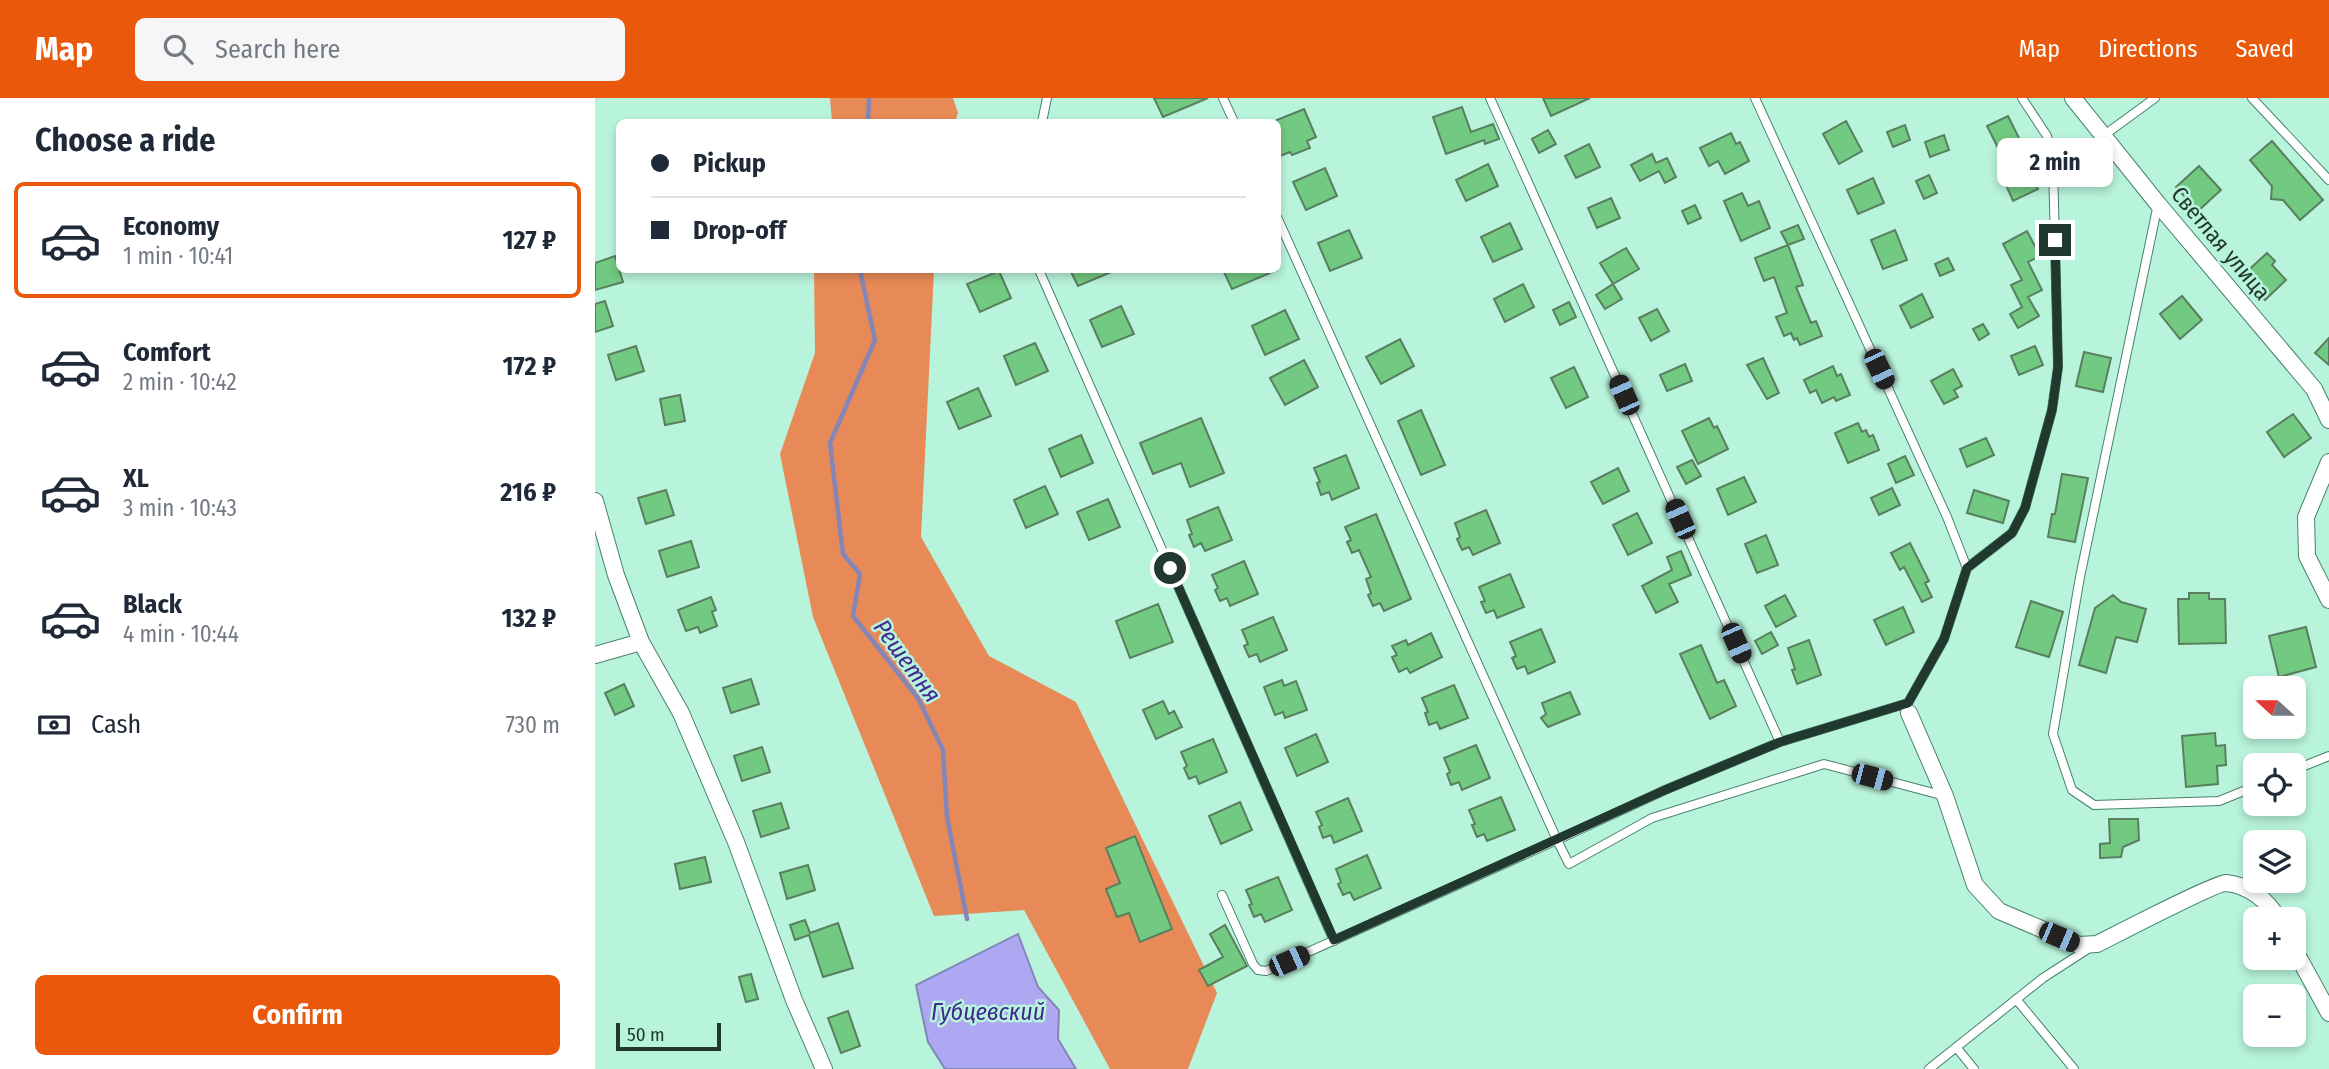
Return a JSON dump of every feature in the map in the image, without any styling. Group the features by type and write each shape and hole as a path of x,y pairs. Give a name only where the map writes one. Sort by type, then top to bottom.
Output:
{"street":[{"name":"Светлая улица","path":"2073,98 2158,204 2314,388 2329,420"},
{"path":"2329,462 2306,517 2307,556 2329,600"},
{"path":"595,500 616,575 641,642 681,713 736,842 794,1000 824,1069"},
{"path":"595,655 641,642"},
{"path":"1909,708 1945,796 1975,885 1999,911 2079,945 2097,944 2223,883 2247,888 2272,907"},
{"path":"2305,970 2329,1013"}],"lane":[{"path":"1043,119 1047,98"},
{"path":"1223,98 1233,119"},
{"path":"1490,98 1780,742"},
{"path":"1755,98 1947,517 1967,568"},
{"path":"1222,895 1243,945 1258,970 1266,971 1665,790 1780,742 1909,708 1944,639 1967,568 2012,533 2025,508 2052,410 2058,367 2053,163 2047,136 2022,98"},
{"path":"2103,136 2155,98"},
{"path":"2252,98 2329,180"},
{"path":"2158,204 2080,577 2053,734 2072,790 2094,805 2219,801 2243,791"},
{"path":"1281,226 1569,864 1652,818 1824,764 1945,796"},
{"path":"1040,273 1334,940"},
{"path":"2306,765 2329,756"},
{"path":"1929,1069 2043,978 2097,944"},
{"path":"2016,999 2074,1069"},
{"path":"1956,1047 1974,1069"}],"shaded area":[{"path":"830,98 953,98 958,113 956,119 832,119"},
{"path":"814,273 934,273 921,537 989,656 1076,702 1217,993 1188,1069 1110,1069 1024,910 934,916 813,617 780,454 815,353"}],"water":[{"name":"Губцевский","path":"1018,934 1038,987 1059,1010 1058,1039 1076,1069 945,1069 928,1042 916,985"}],"building":[{"path":"1154,98 1208,98 1163,117"},
{"path":"1543,98 1590,98 1551,116"},
{"path":"1462,107 1471,132 1493,124 1499,139 1485,144 1484,140 1446,154 1433,117"},
{"path":"1304,109 1316,137 1307,141 1310,148 1292,155 1290,152 1281,156 1279,119"},
{"path":"2008,116 2020,140 1999,150 1987,126"},
{"path":"1846,121 1862,151 1839,164 1823,134"},
{"path":"1905,125 1910,140 1893,147 1887,132"},
{"path":"1548,130 1556,144 1539,153 1532,139"},
{"path":"1731,133 1736,144 1740,142 1749,161 1725,174 1718,161 1709,166 1700,148"},
{"path":"1944,135 1949,150 1930,157 1925,142"},
{"path":"2272,141 2323,200 2300,220 2283,200 2271,199 2272,186 2250,160"},
{"path":"1589,144 1600,167 1576,178 1565,156"},
{"path":"1652,154 1656,163 1667,158 1676,177 1665,183 1659,171 1640,181 1631,165"},
{"path":"1488,164 1498,186 1466,201 1456,180"},
{"path":"2199,166 2221,190 2198,211 2176,187"},
{"path":"2027,167 2038,189 2013,201 2003,178"},
{"path":"1325,168 1337,196 1306,210 1293,182"},
{"path":"1929,175 1937,193 1924,199 1916,181"},
{"path":"1873,178 1884,203 1858,214 1847,190"},
{"path":"1742,193 1748,206 1759,201 1770,228 1741,241 1724,201"},
{"path":"1611,198 1620,218 1597,228 1588,208"},
{"path":"1695,205 1701,218 1688,224 1682,211"},
{"path":"1510,223 1522,249 1493,262 1481,237"},
{"path":"1798,225 1804,239 1788,245 1781,232"},
{"path":"1349,230 1362,258 1330,271 1318,243"},
{"path":"1895,230 1907,260 1883,269 1871,240"},
{"path":"2027,231 2040,256 2028,262 2042,290 2028,297 2039,316 2018,328 2010,314 2022,307 2011,285 2022,280 2003,244"},
{"path":"1788,245 1803,285 1796,287 1811,323 1816,321 1822,336 1800,345 1791,333 1784,336 1776,317 1787,313 1774,277 1764,281 1755,258"},
{"path":"1626,248 1639,269 1613,284 1600,263"},
{"path":"2267,253 2275,261 2272,265 2286,280 2265,300 2242,276"},
{"path":"615,256 616,273 620,273 623,282 595,290 595,263"},
{"path":"1948,258 1954,270 1940,276 1935,264"},
{"path":"1000,273 1011,298 980,312 967,284"},
{"path":"1072,273 1109,273 1078,286"},
{"path":"1224,273 1270,273 1232,289"},
{"path":"1523,284 1534,307 1505,322 1494,299"},
{"path":"1613,284 1622,299 1605,309 1596,295"},
{"path":"1922,294 1933,317 1911,328 1900,306"},
{"path":"2182,296 2202,320 2180,339 2160,314"},
{"path":"605,301 613,326 595,332 595,304"},
{"path":"1569,302 1576,317 1560,325 1553,310"},
{"path":"1121,306 1134,334 1102,347 1090,320"},
{"path":"1657,309 1669,331 1651,341 1639,318"},
{"path":"1285,310 1299,339 1265,355 1252,326"},
{"path":"1983,324 1989,334 1979,340 1973,329"},
{"path":"2329,338 2329,365 2315,353"},
{"path":"1400,339 1414,366 1381,384 1366,357"},
{"path":"1035,343 1048,371 1016,385 1004,356"},
{"path":"636,346 644,371 616,380 608,355"},
{"path":"2035,346 2043,365 2019,375 2011,356"},
{"path":"2084,352 2111,358 2103,392 2076,386"},
{"path":"1763,358 1779,393 1767,399 1747,365"},
{"path":"1304,360 1318,387 1285,405 1270,378"},
{"path":"1685,364 1692,381 1667,391 1660,375"},
{"path":"1833,366 1837,376 1841,374 1850,395 1836,401 1834,397 1822,403 1816,390 1810,393 1804,380"},
{"path":"1574,367 1588,397 1566,408 1551,378"},
{"path":"1953,369 1962,386 1954,390 1958,397 1944,404 1931,381"},
{"path":"978,388 991,416 959,429 947,402"},
{"path":"680,395 685,421 665,425 660,399"},
{"path":"1421,410 1445,465 1421,475 1398,421"},
{"path":"2293,414 2311,438 2284,457 2267,432"},
{"path":"1201,418 1224,473 1190,487 1181,463 1153,474 1140,443"},
{"path":"1709,418 1714,428 1717,426 1728,449 1698,464 1682,431"},
{"path":"1858,423 1862,432 1866,430 1869,437 1873,435 1879,450 1848,463 1835,433"},
{"path":"1081,435 1093,463 1061,477 1049,449"},
{"path":"1986,438 1994,455 1967,467 1960,449"},
{"path":"1346,455 1359,488 1332,500 1329,492 1321,495 1317,483 1320,482 1314,468"},
{"path":"1905,456 1914,475 1896,483 1888,464"},
{"path":"1692,460 1701,476 1686,484 1677,467"},
{"path":"1618,468 1629,491 1603,504 1591,482"},
{"path":"2062,474 2088,478 2075,542 2048,537"},
{"path":"1744,477 1756,502 1728,515 1717,489"},
{"path":"1045,486 1058,514 1026,528 1014,500"},
{"path":"1892,488 1900,505 1879,515 1871,498"},
{"path":"666,490 674,515 646,524 638,498"},
{"path":"1974,490 2009,501 2003,523 1967,513"},
{"path":"1108,499 1120,527 1089,540 1077,512"},
{"path":"1218,507 1232,540 1205,551 1201,543 1194,547 1187,520"},
{"path":"1486,510 1500,543 1473,555 1469,547 1462,550 1455,523"},
{"path":"1637,513 1652,543 1628,555 1613,525"},
{"path":"1376,514 1411,599 1384,611 1380,603 1373,606 1366,579 1371,577 1359,550 1352,553 1347,542 1351,540 1345,527"},
{"path":"1766,535 1778,565 1757,573 1745,544"},
{"path":"691,541 699,567 667,577 659,551"},
{"path":"1910,543 1929,581 1925,583 1932,597 1922,602 1904,567 1900,570 1891,553"},
{"path":"1681,551 1691,575 1669,584 1678,602 1656,613 1642,586 1672,570 1667,557"},
{"path":"1244,561 1258,594 1230,606 1227,598 1220,601 1212,575"},
{"path":"1510,574 1524,607 1497,618 1494,610 1486,613 1481,602 1485,601 1479,587"},
{"path":"2189,593 2209,593 2209,599 2225,599 2226,643 2179,644 2178,599 2189,599"},
{"path":"1785,595 1796,616 1776,627 1765,606"},
{"path":"2113,595 2121,602 2146,609 2137,642 2116,637 2106,673 2079,665 2095,608"},
{"path":"711,597 716,610 712,612 717,626 700,633 698,627 686,631 678,610"},
{"path":"2031,601 2063,612 2049,657 2016,647"},
{"path":"1158,604 1173,642 1130,658 1116,621"},
{"path":"1903,607 1914,632 1886,645 1874,620"},
{"path":"1273,617 1287,650 1260,662 1257,654 1249,657 1244,646 1248,644 1242,630"},
{"path":"2306,627 2316,667 2279,676 2269,636"},
{"path":"1541,629 1555,662 1528,674 1525,666 1517,669 1512,658 1516,656 1510,642"},
{"path":"1771,632 1778,645 1762,654 1755,641"},
{"path":"1431,633 1442,657 1410,673 1407,668 1399,672 1392,657 1397,655 1392,646 1406,640 1408,645"},
{"path":"1809,640 1821,675 1797,684 1788,648"},
{"path":"1701,645 1717,683 1724,680 1736,706 1710,719 1680,654"},
{"path":"751,679 759,704 731,713 723,688"},
{"path":"1282,680 1284,686 1296,681 1307,710 1285,718 1283,712 1275,715 1264,687"},
{"path":"624,684 634,706 615,715 605,693"},
{"path":"1454,685 1468,718 1440,729 1437,722 1429,725 1425,713 1428,712 1422,698"},
{"path":"1570,692 1580,714 1548,727 1541,718 1546,714 1542,703"},
{"path":"1163,701 1169,714 1174,711 1182,727 1156,739 1143,710"},
{"path":"2215,733 2216,746 2225,745 2226,765 2217,766 2218,784 2186,787 2182,736"},
{"path":"1316,734 1328,762 1297,776 1285,748"},
{"path":"1213,739 1227,772 1199,784 1196,776 1189,779 1181,752"},
{"path":"1476,745 1490,778 1462,790 1459,782 1451,785 1447,774 1450,772 1444,758"},
{"path":"762,747 770,772 742,781 734,756"},
{"path":"1501,797 1515,830 1487,841 1484,834 1477,837 1469,810"},
{"path":"1348,798 1362,831 1334,843 1331,835 1323,838 1319,827 1322,825 1316,812"},
{"path":"1240,802 1252,830 1221,844 1209,816"},
{"path":"781,803 789,828 761,837 753,811"},
{"path":"2109,819 2138,819 2139,840 2123,847 2121,857 2100,858 2100,844 2110,843"},
{"path":"1135,836 1172,929 1140,942 1129,913 1117,917 1106,889 1120,883 1106,848"},
{"path":"1367,855 1381,888 1354,900 1350,892 1343,895 1336,869"},
{"path":"705,857 711,882 680,889 675,864"},
{"path":"808,865 815,890 787,899 780,873"},
{"path":"1278,877 1292,910 1265,922 1261,914 1254,917 1246,890"},
{"path":"805,920 810,933 838,923 853,968 823,977 809,935 795,940 790,925"},
{"path":"1225,925 1247,966 1208,986 1199,970 1223,957 1210,934"},
{"path":"751,974 758,999 746,1002 739,977"},
{"path":"848,1011 860,1046 841,1053 828,1018"}],"waterway":[{"name":"Решетня","path":"868,119 869,98"},
{"name":"Решетня","path":"861,273 875,340 830,443 843,554 860,574 853,616 918,698 943,750 947,817 967,919"}],"route":[{"path":"1170,568 1334,940 1665,790 1780,742 1908,703 1944,639 1967,568 2012,533 2025,508 2052,410 2058,367 2055,240"}]}
